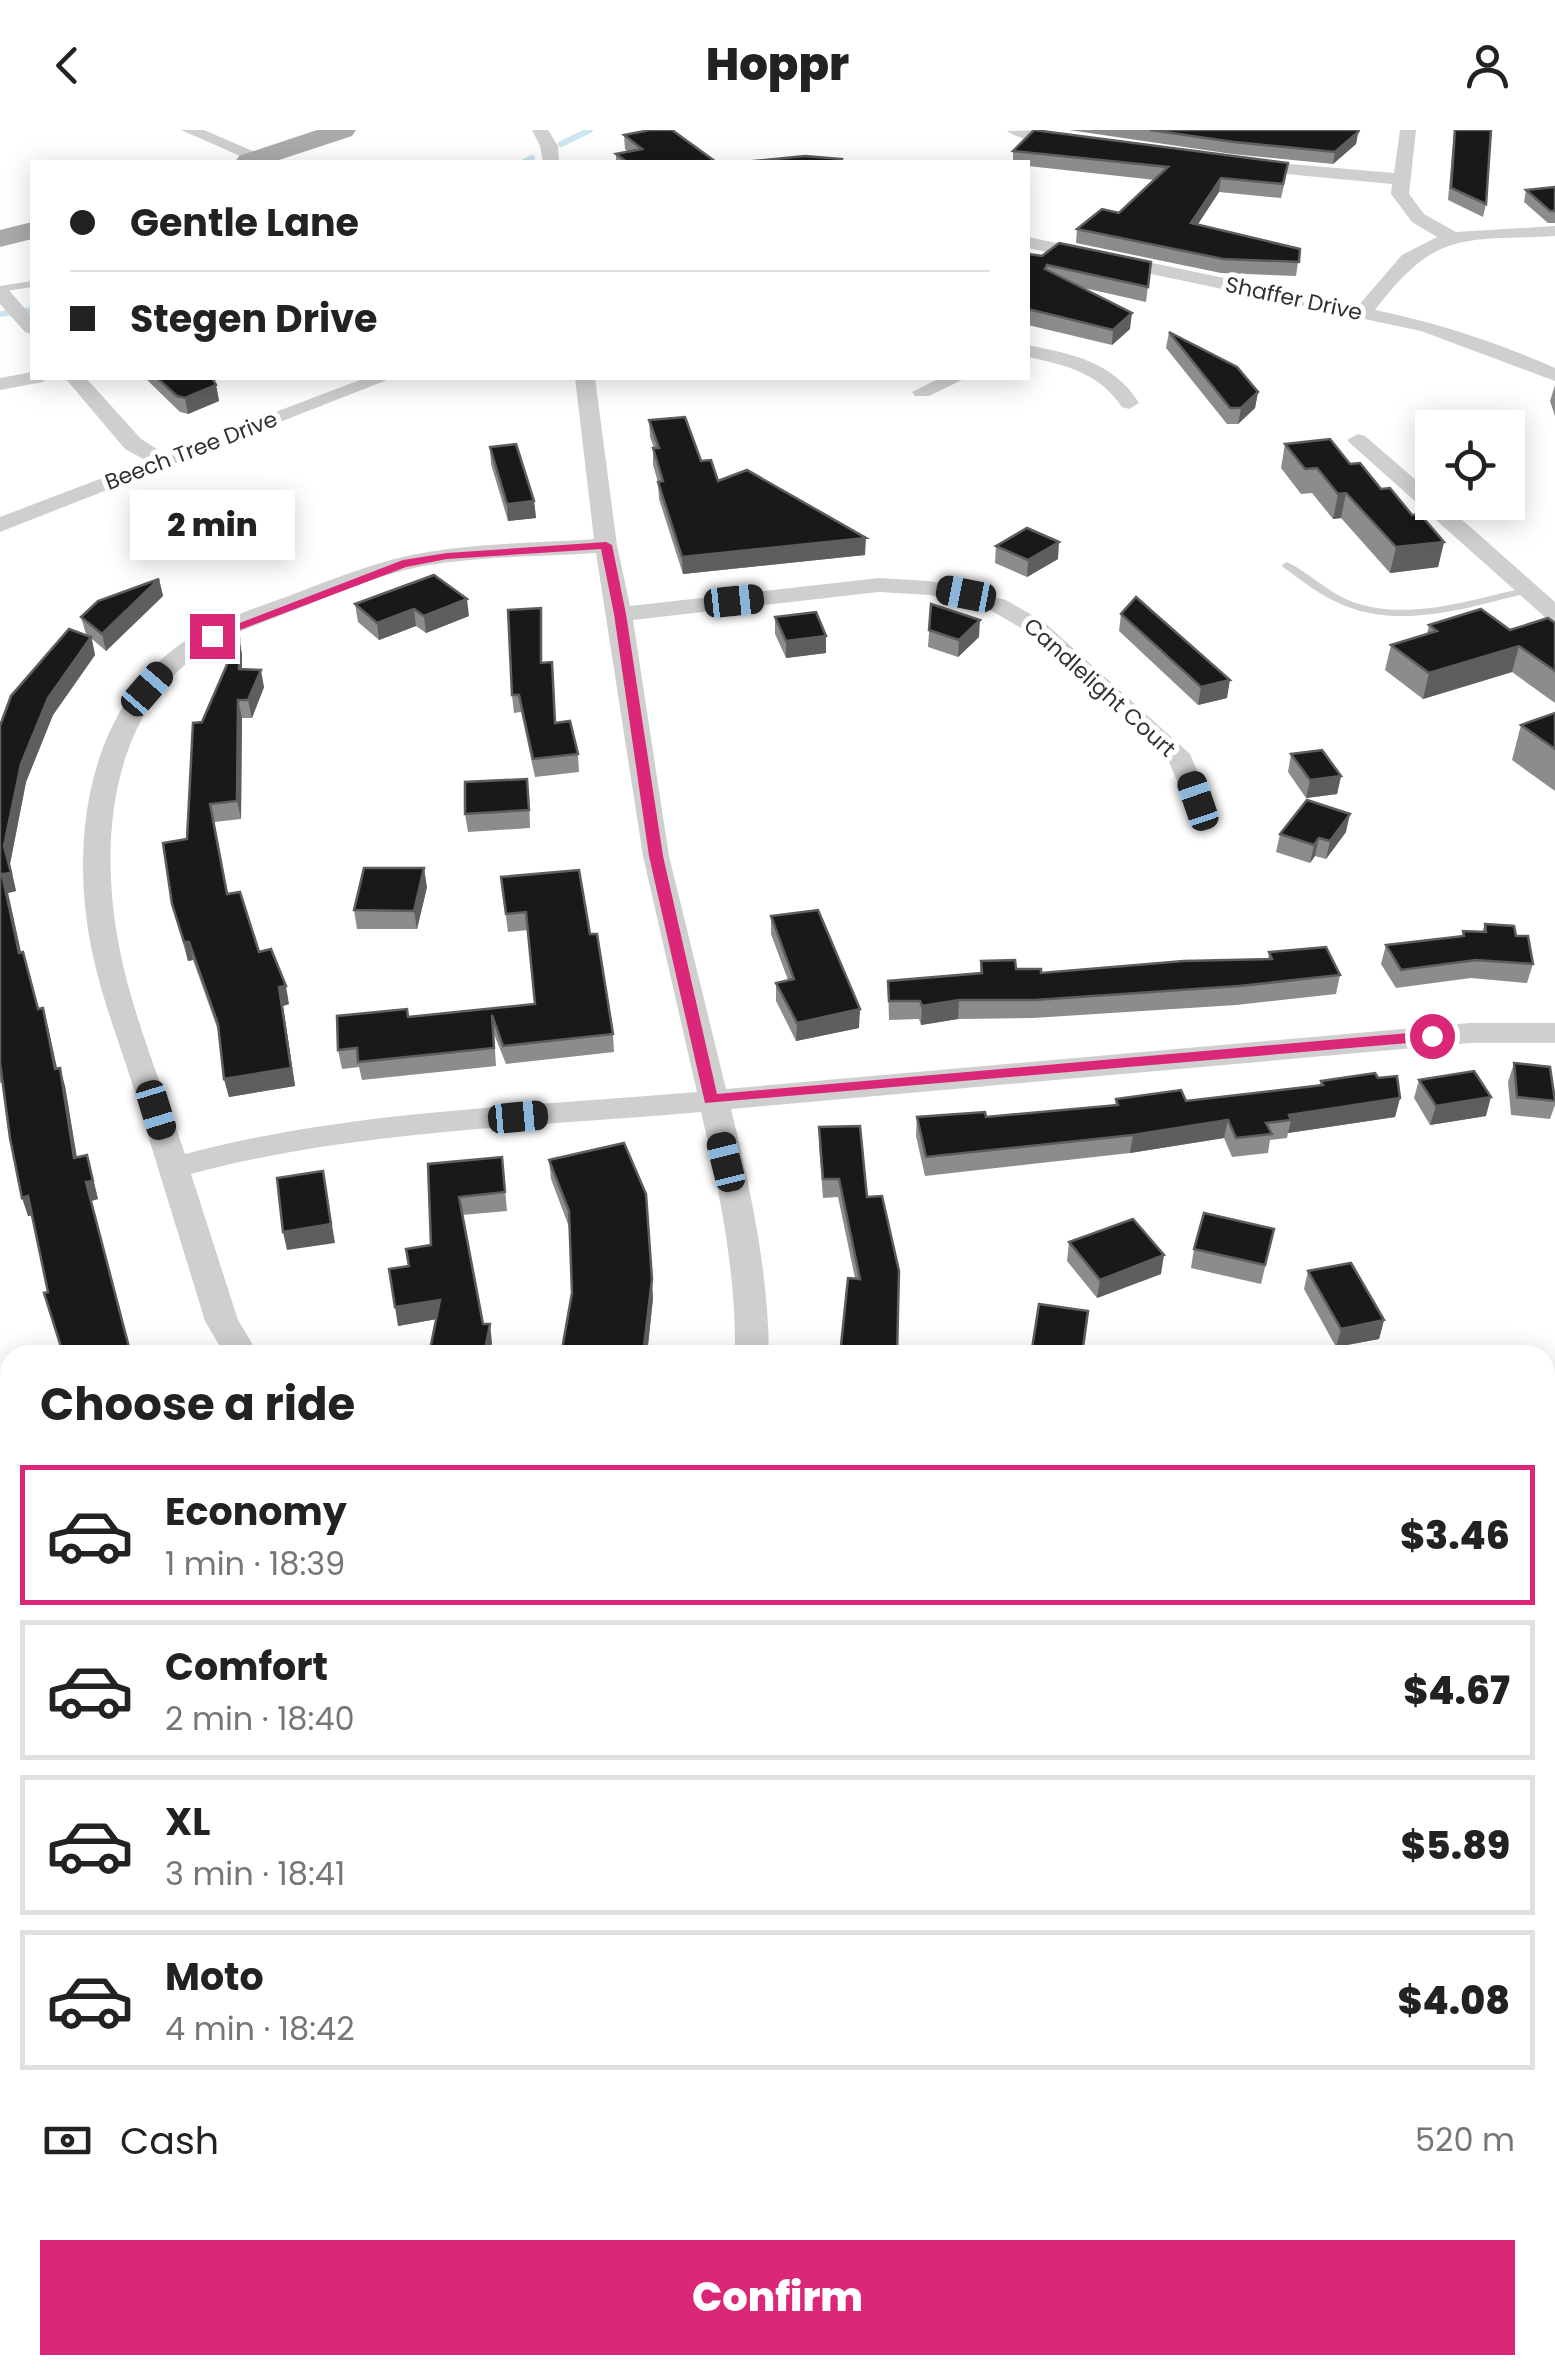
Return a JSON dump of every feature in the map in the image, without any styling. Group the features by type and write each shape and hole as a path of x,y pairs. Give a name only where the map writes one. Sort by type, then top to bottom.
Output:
{"main road":[{"path":"254,160 344,130"},
{"path":"0,239 30,231"}],"street":[{"path":"188,130 254,160"},
{"path":"540,130 549,146 550,160"},
{"path":"1408,130 1400,194 1409,209 1453,238"},
{"path":"1015,131 1094,143"},
{"path":"1232,164 1399,179"},
{"path":"1363,312 1414,254 1453,238 1555,231"},
{"name":"Shaffer Drive","path":"1030,243 1363,312 1460,336 1555,374"},
{"path":"1030,351 1105,375 1122,388 1129,403"},
{"path":"0,384 30,379"},
{"path":"77,380 127,439 162,461"},
{"name":"Beech Tree Drive","path":"0,525 377,380"},
{"path":"586,380 606,545 656,856 710,1099 743,1224 752,1292 752,1345"},
{"path":"922,392 951,380"},
{"path":"1358,440 1555,614"},
{"path":"236,1345 222,1321 108,961 95,881 96,842 105,786 130,716 147,689 174,662 212,636 384,569 447,556 606,545"},
{"name":"Candlelight Court","path":"620,614 879,585 930,588 998,605 1036,626 1181,759 1198,801"},
{"path":"174,1168 244,1148 327,1135 1470,1032 1555,1033"}],"lane":[{"path":"13,306 30,286"},
{"path":"1287,565 1338,602 1390,616 1528,590"}],"building":[{"path":"672,130 713,160 624,160 616,154 642,149 624,135"},
{"path":"1034,130 1288,163 1283,184 1221,178 1191,223 1300,249 1299,262 1223,259 1077,229 1102,209 1119,213 1168,167 1013,151"},
{"path":"1150,130 1359,130 1335,152"},
{"path":"1455,130 1491,130 1486,204 1451,188"},
{"path":"805,156 842,159 842,160 764,160"},
{"path":"1555,187 1555,211 1526,190"},
{"path":"1059,243 1151,262 1148,287 1047,265 1045,269 1132,313 1113,330 1030,309 1030,254 1042,256"},
{"path":"1169,332 1237,367 1258,392 1241,408 1230,408"},
{"path":"159,380 213,380 216,385 185,398"},
{"path":"685,417 701,461 711,460 718,481 747,470 866,538 682,557 658,482 663,481 653,448 659,448 649,420"},
{"path":"1330,439 1350,464 1360,463 1381,489 1390,488 1415,515 1415,520 1425,520 1444,542 1396,547 1346,493 1338,494 1317,468 1305,469 1285,444"},
{"path":"516,444 534,501 507,504 490,447"},
{"path":"1027,528 1059,542 1028,560 996,546"},
{"path":"434,575 467,599 424,616 414,609 377,623 355,604"},
{"path":"159,579 102,634 81,617 98,601"},
{"path":"1136,597 1230,680 1201,687 1121,614"},
{"path":"931,604 980,620 959,640 929,630"},
{"path":"541,608 541,663 552,662 555,723 570,721 578,754 533,759 519,695 512,695 508,610"},
{"path":"1481,609 1510,630 1548,618 1555,623 1555,671 1519,646 1429,673 1391,645 1437,631 1429,625"},
{"path":"816,612 826,636 786,641 775,617"},
{"path":"69,629 91,637 48,698 21,764 4,846 11,873 2,874 19,953 23,952 38,1009 43,1008 55,1069 60,1068 74,1158 87,1155 93,1181 86,1182 128,1345 60,1345 44,1293 48,1292 28,1196 22,1198 10,1138 0,1063 0,726 11,696"},
{"path":"239,637 239,669 261,670 248,700 238,700 237,801 210,804 227,894 240,892 259,952 271,949 286,986 279,987 291,1068 224,1079 218,1024 172,904 163,843 187,839 193,723 202,722"},
{"path":"1555,713 1555,749 1521,725"},
{"path":"1322,750 1341,776 1310,780 1291,754"},
{"path":"527,779 529,810 465,814 465,782"},
{"path":"1307,800 1350,814 1330,841 1319,838 1314,845 1280,834"},
{"path":"364,868 424,868 414,911 354,910"},
{"path":"579,870 590,934 597,934 613,1034 503,1046 492,1015 494,1048 358,1062 357,1048 338,1050 337,1016 407,1009 408,1017 535,1004 526,912 506,914 501,877"},
{"path":"818,910 860,1009 797,1023 776,983 794,979 771,916"},
{"path":"1485,924 1514,926 1516,936 1528,936 1533,964 1476,960 1401,970 1386,945 1464,936 1463,931 1486,932"},
{"path":"1326,947 1340,975 1035,1000 959,1000 922,1006 920,1001 889,1001 888,981 982,973 981,961 1015,960 1016,969 1041,969 1041,973 1184,961 1272,959 1269,952"},
{"path":"1514,1063 1550,1067 1555,1101 1517,1097"},
{"path":"1474,1071 1491,1097 1436,1106 1419,1080"},
{"path":"1375,1073 1378,1078 1397,1076 1400,1098 1289,1115 1291,1120 1266,1123 1272,1134 1236,1138 1228,1120 1133,1135 926,1157 917,1117 985,1112 986,1117 1118,1105 1116,1099 1181,1090 1186,1101 1323,1085 1321,1081"},
{"path":"860,1126 867,1197 882,1196 899,1271 897,1345 841,1345 848,1278 860,1279 839,1179 823,1179 819,1127"},
{"path":"624,1143 646,1194 652,1279 644,1345 563,1345 572,1293 569,1211 549,1160"},
{"path":"502,1157 505,1192 459,1197 483,1324 490,1324 486,1345 431,1345 440,1300 395,1307 389,1269 409,1266 406,1249 431,1245 428,1164"},
{"path":"323,1171 331,1224 283,1232 277,1178"},
{"path":"1204,1213 1274,1229 1265,1265 1194,1249"},
{"path":"1133,1219 1164,1255 1100,1280 1069,1242"},
{"path":"1351,1263 1384,1320 1341,1329 1308,1271"},
{"path":"1039,1304 1088,1311 1083,1345 1033,1345"}],"waterway":[{"path":"561,144 590,130"},
{"path":"528,160 532,158"},
{"path":"0,314 30,310"}],"route":[{"path":"212,636 403,564 447,556 606,545 656,856 710,1099 1432,1036"}]}
